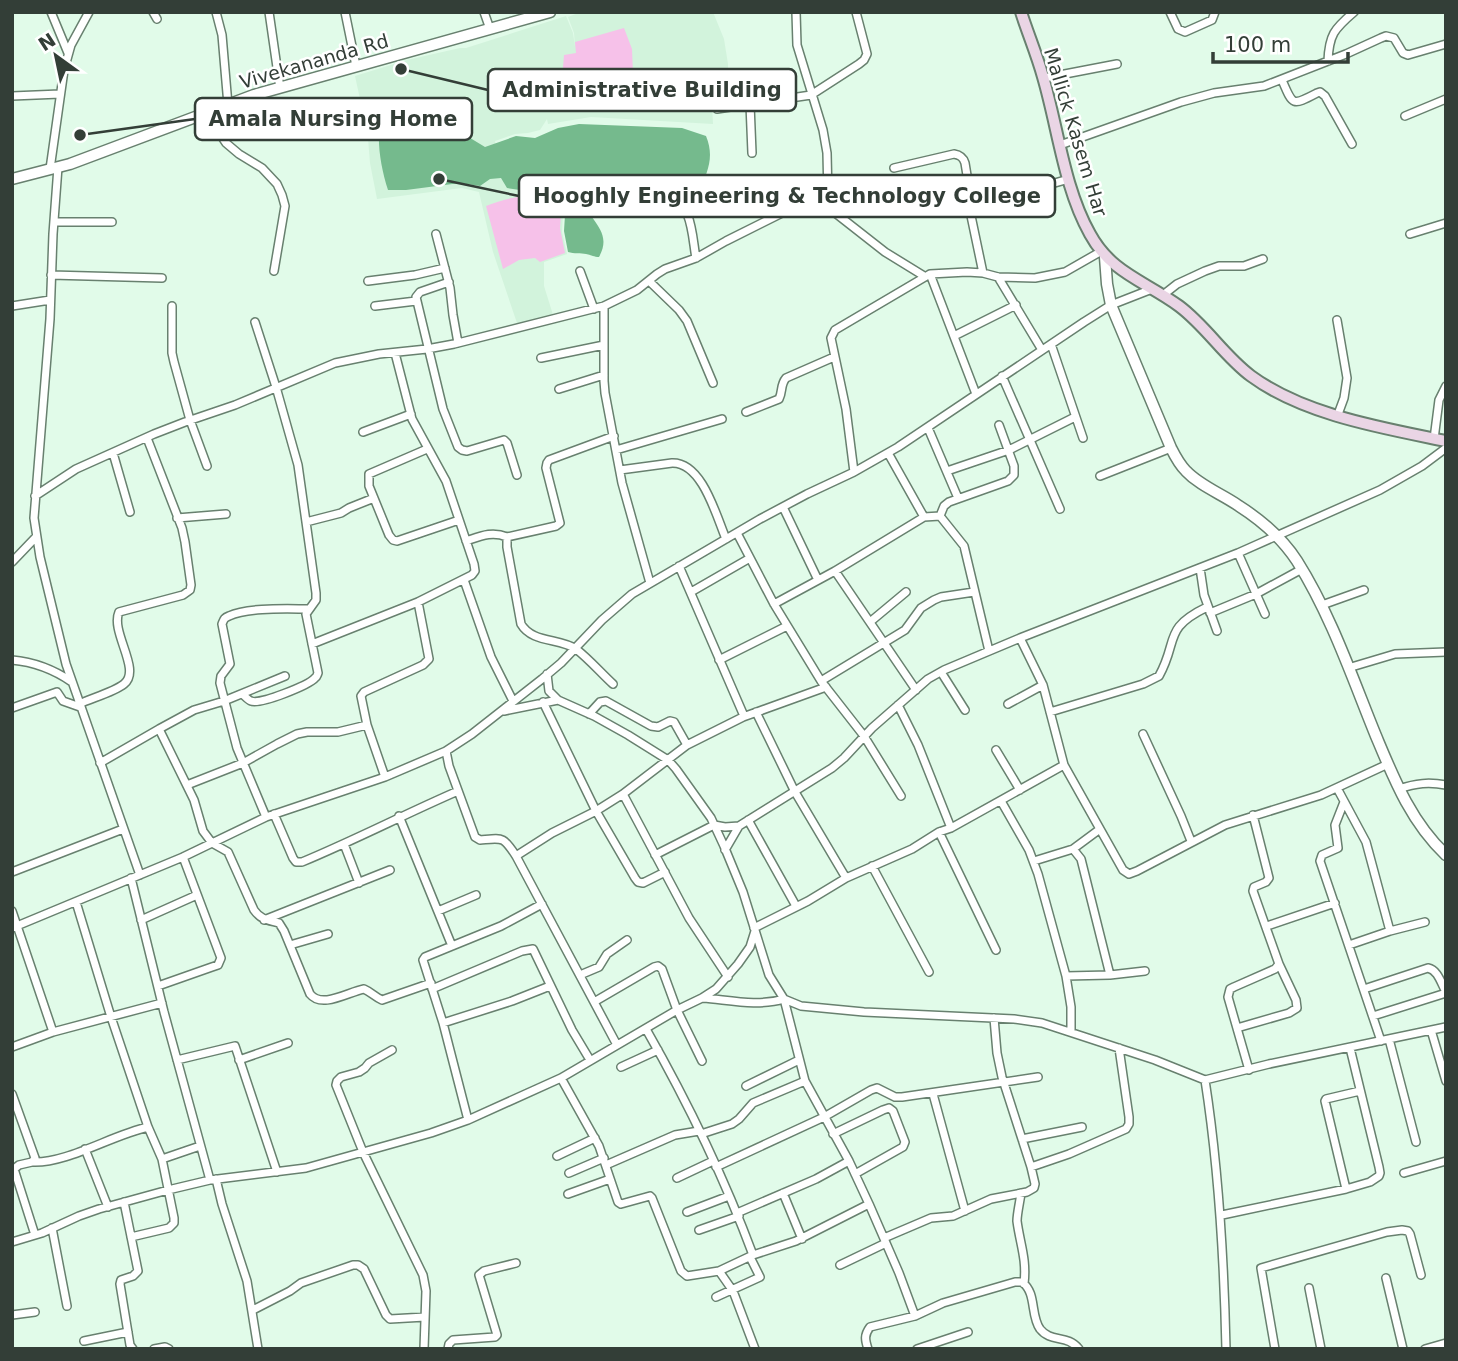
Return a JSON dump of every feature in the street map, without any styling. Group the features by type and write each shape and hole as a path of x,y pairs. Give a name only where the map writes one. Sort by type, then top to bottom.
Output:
{"main road":[{"name":"Mallick Kasem Har","path":"1021,12 1044,78 1069,179 1083,221 1103,255"},
{"path":"1103,255 1130,277 1184,310 1224,352 1252,376 1279,392 1337,417 1440,440"}],"street":[{"path":"51,12 68,54"},
{"path":"89,12 71,45 60,94 54,168 50,300 34,518 60,643 140,875"},
{"path":"216,12 222,35 228,105"},
{"path":"269,12 280,88"},
{"path":"345,12 356,66"},
{"path":"484,12 490,29"},
{"name":"Vivekananda Rd","path":"12,179 54,168 280,88 550,12"},
{"path":"796,12 797,45 823,130 827,153 828,197 834,212"},
{"path":"717,109 811,95 864,60 866,48 856,12"},
{"path":"1170,12 1178,29 1185,32 1212,20 1215,12"},
{"path":"1328,61 1333,32 1353,12"},
{"path":"1060,145 1181,102 1282,80 1386,36 1394,38 1403,53 1408,55 1446,44"},
{"path":"1044,78 1117,64"},
{"path":"1282,80 1294,102 1320,92 1325,96 1352,144"},
{"path":"12,96 60,94"},
{"path":"1405,116 1446,99"},
{"path":"750,104 752,153"},
{"path":"206,113 226,143 262,168 277,184 282,195 285,206 274,271"},
{"path":"894,169 954,154 962,156 972,206 970,213 983,273"},
{"path":"972,206 1069,179"},
{"path":"35,496 76,469 190,420 235,405 335,363 458,343 604,306 627,296 665,269 696,258 810,198 827,182"},
{"path":"621,203 667,197 680,202 688,217 696,258"},
{"path":"790,209 816,207 834,212 886,252 927,275 976,394"},
{"path":"54,222 112,222"},
{"path":"1410,234 1444,223 1446,233"},
{"path":"436,234 449,282 458,343"},
{"path":"854,472 846,409 831,338 835,330 927,275 967,272 1017,278 1053,275 1103,255 1111,305 1171,448 1186,472 1241,507 1276,535 1302,569 1322,605 1399,789 1418,822 1446,855"},
{"path":"1163,295 1177,284 1205,271 1219,266 1244,266 1263,259"},
{"path":"368,281 445,268"},
{"path":"580,271 594,309"},
{"path":"51,275 162,278"},
{"path":"998,277 1042,350"},
{"path":"649,281 680,310 687,321 713,383"},
{"path":"449,282 416,295 443,409 458,447 467,451 504,440 517,475"},
{"path":"15,927 183,857 270,816 385,777 446,751 503,711 547,674 616,607 650,583 783,507 888,453 1111,305 1152,289"},
{"path":"12,306 50,300"},
{"path":"375,306 416,301"},
{"path":"954,336 1016,304"},
{"path":"172,306 172,353 190,420 207,466"},
{"path":"604,306 606,393 620,470 650,583"},
{"path":"1337,320 1347,378 1345,398 1337,417"},
{"path":"242,694 249,701 261,702 316,678 318,673 306,614 317,600 298,465 255,322"},
{"path":"1051,344 1083,438"},
{"path":"541,358 604,345"},
{"path":"312,644 418,602 464,580 475,571 446,481 411,414 395,353"},
{"path":"746,412 779,399 782,382 786,378 834,357"},
{"path":"559,389 604,375"},
{"path":"1002,376 1060,509"},
{"path":"1440,440 1439,400 1446,386"},
{"path":"363,432 411,414"},
{"path":"947,471 1009,450 1075,417"},
{"path":"616,450 722,419"},
{"path":"940,516 949,502 1012,478 1015,471 999,425"},
{"path":"928,428 958,498"},
{"path":"466,541 487,534 507,537 556,526 560,523 547,463 614,436"},
{"path":"12,708 57,691 64,701 80,705 123,686 131,673 117,626 116,618 119,612 183,596 190,590 185,542 147,438"},
{"path":"1100,476 1171,448"},
{"path":"725,850 739,826 838,763 928,679 1020,638 1238,553 1380,490 1422,466 1446,448"},
{"path":"427,449 369,474 369,485 389,535 397,541 459,520"},
{"path":"113,453 130,512"},
{"path":"888,453 924,517"},
{"path":"620,470 672,463 685,466 701,480 726,539"},
{"path":"306,522 341,513 374,498"},
{"path":"783,507 818,580"},
{"path":"177,518 226,514"},
{"path":"774,604 924,517 940,516"},
{"path":"940,516 964,546 989,651"},
{"path":"737,533 787,626 824,684 864,736 901,796"},
{"path":"12,562 36,537"},
{"path":"507,537 524,629 532,635 575,648 613,684"},
{"path":"1238,553 1265,614"},
{"path":"691,592 750,558"},
{"path":"679,565 744,716"},
{"path":"1200,568 1208,610 1217,631"},
{"path":"1050,712 1152,680 1159,676 1163,669 1174,634 1180,624 1190,616 1256,594 1302,569"},
{"path":"835,571 916,690"},
{"path":"464,580 491,657 513,701"},
{"path":"1322,605 1364,590"},
{"path":"870,622 906,592"},
{"path":"516,856 623,794 687,745 744,716 824,684 905,630 921,608 934,600 974,592"},
{"path":"385,777 367,725 361,696 364,692 423,665 429,659 418,602"},
{"path":"309,609 256,610 230,615 222,624 230,664 221,676 220,683 237,748 296,862 344,845 399,816 458,791"},
{"path":"719,660 787,626"},
{"path":"1020,638 1043,685 1064,765 1124,870 1129,874 1225,825 1321,795 1388,764"},
{"path":"1348,668 1395,654 1446,652"},
{"path":"12,660 42,666 72,682"},
{"path":"941,672 965,710"},
{"path":"547,674 549,691 558,700 628,735 668,760 714,825 743,892 769,975 784,999 805,1081 869,1203 915,1316"},
{"path":"100,763 194,710 285,676"},
{"path":"1008,704 1043,685"},
{"path":"503,711 558,700"},
{"path":"589,714 600,702 606,701 651,726 658,727 670,720 674,722 687,745"},
{"path":"543,702 596,811 638,882 643,883 665,872"},
{"path":"898,705 918,745 951,828"},
{"path":"756,712 795,792 846,878"},
{"path":"187,785 243,763 297,734 338,732 367,725"},
{"path":"159,729 194,800 203,831 212,843 228,852 254,910 264,920 279,923 284,930 314,999 327,1000 363,989 382,1000 431,986 533,949 572,1030 590,1060"},
{"path":"1143,734 1191,841"},
{"path":"996,750 1020,790"},
{"path":"446,751 475,837 480,840 498,838 505,841 516,856 617,1045"},
{"path":"12,1242 79,1216 168,1190 213,1180 306,1168 431,1133 468,1120 561,1078 716,989 750,947 755,930 846,878 912,849 1064,765"},
{"path":"1399,789 1424,783 1446,785"},
{"path":"1337,788 1366,842 1390,931"},
{"path":"623,794 689,918 728,976"},
{"path":"1001,801 1034,861 1066,976 1072,1007 1071,1032"},
{"path":"1344,802 1335,825 1338,848 1320,858 1373,1016 1385,1040 1416,1142"},
{"path":"399,816 452,946"},
{"path":"1237,1028 1289,1013 1297,1008 1253,891 1254,887 1269,878 1253,816"},
{"path":"748,820 796,906"},
{"path":"655,855 714,825 739,826"},
{"path":"12,872 123,829"},
{"path":"1034,861 1073,849 1100,829"},
{"path":"939,832 996,950"},
{"path":"344,845 359,883"},
{"path":"1073,849 1081,859 1110,975"},
{"path":"158,986 218,965 221,958 183,857"},
{"path":"872,866 929,972"},
{"path":"264,920 390,870"},
{"path":"131,878 200,1146 245,1270 258,1349"},
{"path":"141,920 197,895"},
{"path":"438,911 476,895"},
{"path":"76,902 148,1128 162,1159 174,1218 172,1226 131,1237"},
{"path":"468,1120 443,1023 423,960 501,926 542,904"},
{"path":"1266,926 1335,904"},
{"path":"12,911 15,927 53,1032"},
{"path":"1349,945 1425,922"},
{"path":"290,945 328,934"},
{"path":"580,975 599,967 604,957 627,940"},
{"path":"1249,1070 1228,997 1230,989 1271,972 1279,964"},
{"path":"594,1002 658,966 662,969 677,1010 702,1061"},
{"path":"1364,989 1428,968 1437,974 1446,993 1373,1016"},
{"path":"1066,976 1145,971"},
{"path":"443,1023 550,986"},
{"path":"702,998 756,1003 784,999 801,1006 829,1010 1042,1023 1155,1060 1205,1080 1446,1027"},
{"path":"12,1047 53,1032 162,1003"},
{"path":"840,1265 931,1218 953,1216 991,1199 1031,1191 1034,1188 1031,1167 1004,1083 997,1053 994,1018"},
{"path":"646,1029 682,1092 738,1214 760,1277 716,1297"},
{"path":"1431,1031 1446,1081"},
{"path":"239,1060 288,1043"},
{"path":"177,1060 235,1046 277,1172"},
{"path":"1031,1167 1126,1129 1129,1116 1119,1048"},
{"path":"1222,1215 1346,1189 1375,1180 1380,1172 1350,1048"},
{"path":"392,1050 359,1072 341,1077 336,1085 363,1152 423,1275 426,1291 425,1349"},
{"path":"621,1067 658,1050"},
{"path":"746,1086 799,1060"},
{"path":"677,1178 824,1117 877,1088 895,1097 933,1094 1038,1077"},
{"path":"561,1078 595,1138 618,1202 621,1204 645,1196 652,1198 684,1275 692,1277 719,1271 802,1238 869,1203"},
{"path":"1205,1080 1222,1215 1226,1349"},
{"path":"569,1173 675,1135 700,1133 732,1124 753,1103 805,1081"},
{"path":"1346,1189 1325,1101 1360,1091"},
{"path":"12,1094 35,1158 32,1162"},
{"path":"933,1094 965,1211"},
{"path":"833,1134 883,1110 889,1108 893,1111 905,1142 902,1147 855,1174"},
{"path":"1022,1139 1082,1127"},
{"path":"35,1235 14,1169 32,1162 52,1161 124,1134 148,1128"},
{"path":"557,1156 595,1138"},
{"path":"162,1159 200,1146"},
{"path":"85,1149 108,1207"},
{"path":"699,1230 816,1179 849,1161"},
{"path":"1404,1173 1445,1163"},
{"path":"568,1194 610,1179"},
{"path":"1021,1192 1020,1208 1016,1216 1025,1262 1024,1284"},
{"path":"783,1193 802,1238"},
{"path":"687,1212 729,1196"},
{"path":"124,1202 138,1271 134,1276 121,1280 120,1287 130,1345 133,1349"},
{"path":"52,1228 67,1306"},
{"path":"1275,1349 1261,1268 1402,1230 1410,1234 1422,1275"},
{"path":"448,1349 453,1340 495,1337 479,1275 484,1271 516,1263"},
{"path":"253,1310 301,1283 358,1265 364,1269 390,1319 425,1317"},
{"path":"719,1271 733,1291 755,1349"},
{"path":"1386,1278 1403,1349"},
{"path":"868,1349 866,1333 870,1327 915,1316 943,1303 1015,1282 1024,1284 1029,1290 1037,1324 1043,1333 1049,1337 1068,1340 1079,1349"},
{"path":"1309,1288 1321,1349"},
{"path":"12,1315 35,1312"},
{"path":"83,1340 128,1332"},
{"path":"917,1349 968,1332"},
{"path":"1425,1349 1446,1343"},
{"path":"153,1349 169,1349"}],"shaded area":[{"path":"581,12 713,12 724,39 728,81 711,84 713,124 591,117 548,124 547,119 540,130 495,141 501,172 558,196 563,214 562,232 567,254 544,262 544,286 554,318 519,329 493,252 479,192 462,188 377,199 370,163 365,101 360,99 355,76 407,60 466,48 566,16 575,47 574,33 568,17"},
{"path":"624,28 632,49 633,74 603,79 562,80 564,55 576,53 575,42"},
{"path":"428,123 452,127 485,147 516,136 535,138 558,128 579,124 682,128 706,136 710,158 699,193 687,197 677,196 672,183 651,185 651,194 621,197 619,187 609,178 586,182 584,202 603,239 603,247 597,257 568,252 564,231 565,215 559,196 507,188 501,178 490,179 480,186 460,183 388,190 381,161 379,131 396,126"},
{"path":"537,195 555,199 561,216 560,228 565,253 540,262 535,258 519,260 503,269 486,206 511,198"}],"place":[{"name":"Administrative Building","path":"401,69"},
{"name":"Amala Nursing Home","path":"80,135"},
{"name":"Hooghly Engineering & Technology College","path":"439,179"}]}
